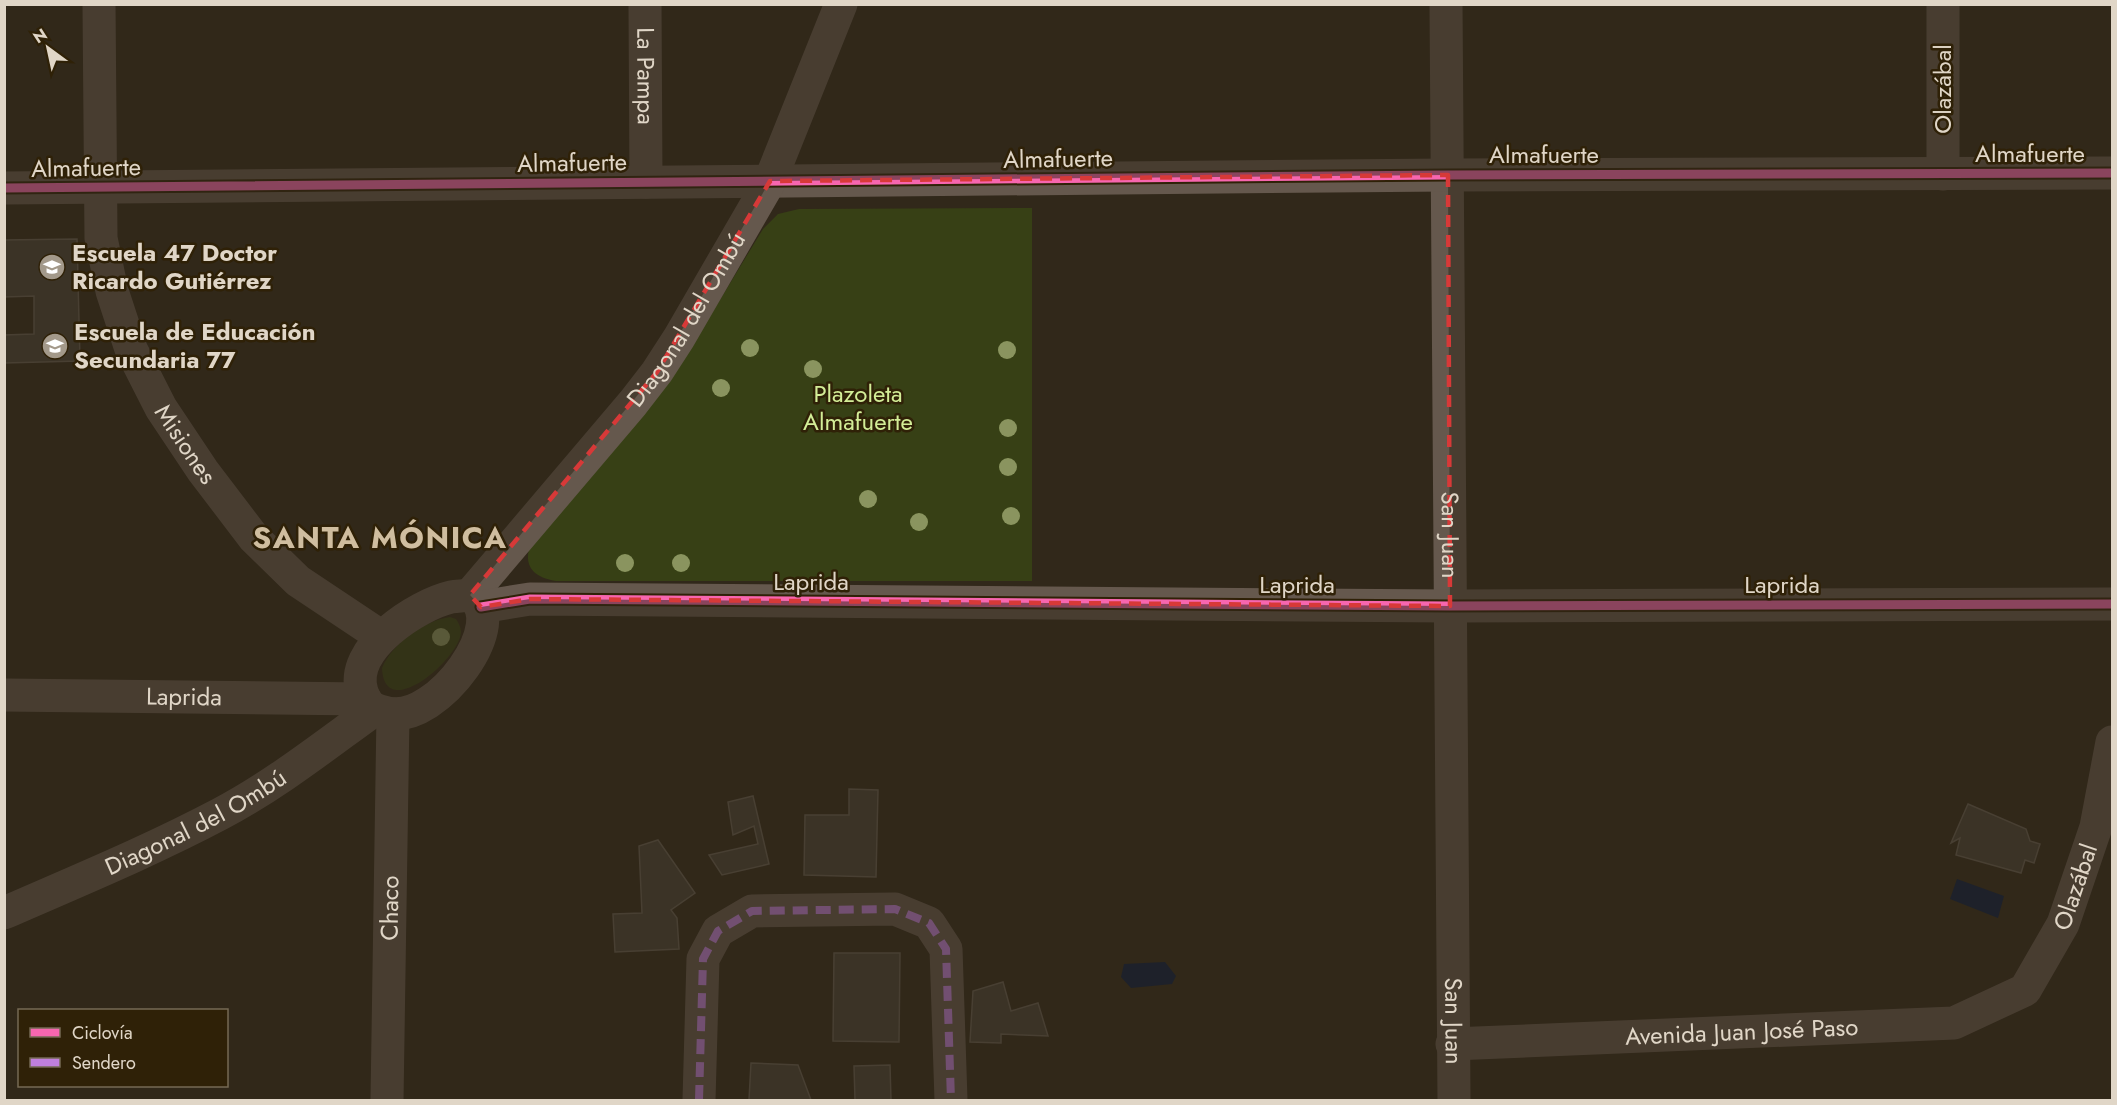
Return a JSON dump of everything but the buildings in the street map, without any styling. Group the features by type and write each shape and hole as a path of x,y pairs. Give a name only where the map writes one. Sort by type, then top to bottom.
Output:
{"street":[{"name":"Misiones","path":"99,4 101,238 112,291 131,349 160,408 203,471 254,538 298,581 382,637"},
{"name":"La Pampa","path":"645,4 646,182"},
{"name":"Diagonal del Ombú","path":"4,913 138,854 221,814 277,780 377,708 412,710 430,701 458,678 476,648 482,618 475,601 657,372 770,181 841,4"},
{"name":"San Juan","path":"1446,4 1454,1101"},
{"name":"Olazábal","path":"1943,4 1943,174"},
{"name":"Almafuerte","path":"4,188 1448,175 2112,173"},
{"path":"377,708 360,686 360,672 382,637 421,609 453,597 475,601"},
{"name":"Laprida","path":"475,601 530,599 1450,606 2112,604"},
{"name":"Laprida","path":"4,695 377,708"},
{"name":"Chaco","path":"377,708 387,1101"},
{"name":"Olazábal","path":"2025,990 2063,924 2096,827 2112,742"},
{"path":"699,1101 703,959 718,932 752,911 895,909 929,923 946,949 951,1101"},
{"name":"Avenida Juan José Paso","path":"1452,1044 1954,1023 2025,990"}],"highlighted area":[{"path":"1448,175 1450,606 530,599 481,607 470,595 657,372 770,181"}],"green space":[{"name":"Plazoleta Almafuerte","path":"1032,208 1032,581 556,581 543,578 530,567 529,549 684,359 763,229 778,214 799,209"},
{"path":"450,617 456,619 461,632 449,657 422,681 408,688 395,690 386,684 382,668 393,650 420,628"}],"water":[{"path":"1957,879 2004,896 1998,918 1950,899"},
{"path":"1165,962 1176,976 1172,984 1131,988 1121,977 1124,964"}],"marked path":[{"path":"699,1100 703,959 718,931 752,911 895,909 929,923 946,949 951,1100"}],"cycle path":[{"path":"4,188 1448,175 2112,173"},
{"path":"481,607 530,599 1450,606 2112,604"}],"place":[{"name":"Escuela 47 Doctor Ricardo Gutiérrez","path":"52,267"},
{"name":"Escuela de Educación Secundaria 77","path":"55,346"}],"district":[{"name":"SANTA MÓNICA","path":"380,538"}]}
